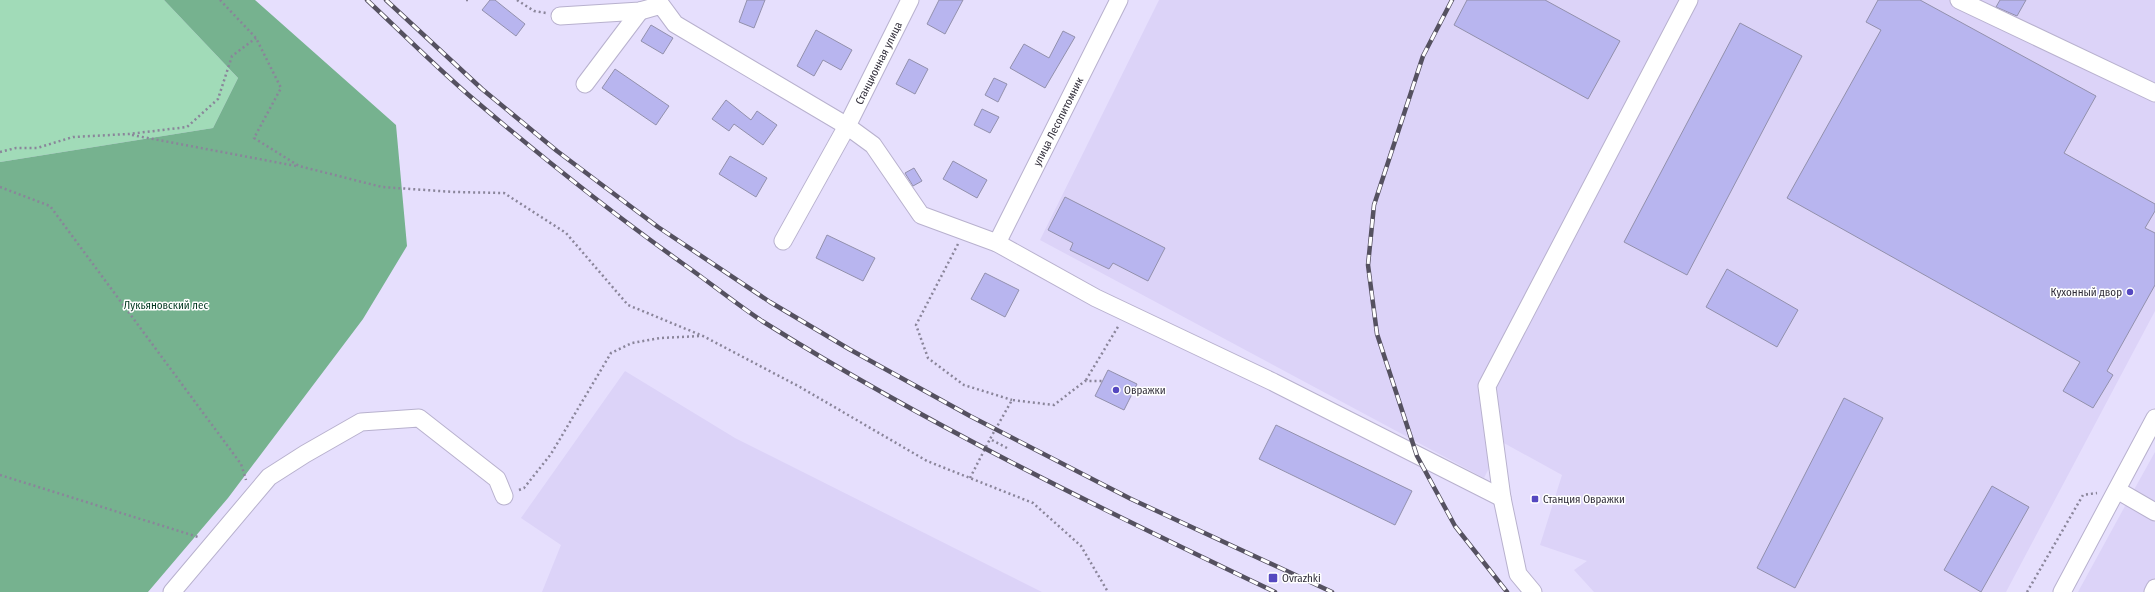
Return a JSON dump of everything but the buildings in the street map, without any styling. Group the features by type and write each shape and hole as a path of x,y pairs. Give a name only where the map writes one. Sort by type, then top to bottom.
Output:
{"street":[{"name":"Станционная улица","path":"783,241 847,126 910,0"},
{"name":"улица Лесопитомник","path":"997,243 1119,0"},
{"path":"1533,592 1518,574 1502,498 1487,386 1689,0"},
{"path":"1959,0 2155,93"},
{"path":"560,16 640,11 663,2 675,24 847,126 873,145 921,215 997,243 1096,298 1273,382 1502,498"},
{"path":"585,84 640,11"},
{"path":"172,592 270,478 304,454 361,422 419,418 497,479 504,496"},
{"path":"2062,592 2109,491 2155,418"},
{"path":"2109,491 2155,512"},
{"path":"2153,592 2155,588"}],"path":[{"path":"220,0 256,38 282,88 254,138 299,166"},
{"path":"517,0 534,11 560,16"},
{"path":"0,152 16,148 38,148 73,137 129,134 187,127 218,99 226,80 232,56 256,38"},
{"path":"129,134 299,166 382,187 454,192 504,193 566,233 628,305 703,336 800,387 927,461 1033,504 1081,546 1108,592"},
{"path":"0,187 50,206 241,464 251,500"},
{"path":"965,232 916,325 928,358 964,385 1012,400 1054,405 1085,381 1126,312"},
{"path":"504,496 524,488 540,470 611,353 632,343 660,338 703,336"},
{"path":"1085,381 1102,381"},
{"path":"970,478 1012,400"},
{"path":"990,439 1007,448"},
{"path":"0,475 196,535 210,548"},
{"path":"2027,592 2083,495 2109,491"}],"shaded area":[{"path":"1159,0 2155,0 2155,311 2006,592 1594,592 1574,570 1587,561 1540,545 1562,475 1502,442 1484,478 1040,240"},
{"path":"625,371 735,438 1042,592 542,592 561,545 521,518"},
{"path":"2155,452 2155,592 2078,592 2130,497"}],"green space":[{"path":"0,0 164,0 238,78 213,128 0,162"},
{"name":"Лукьяновский лес","path":"164,0 255,0 396,125 407,246 363,319 228,498 148,592 0,592 0,162 213,128 238,78"}],"railway":[{"path":"367,0 431,61 497,119 548,161 601,203 762,321 887,395 1015,464 1079,497 1275,592"},
{"path":"386,0 482,89 557,151 658,227 770,302 849,349 970,416 1131,499 1332,592"},
{"path":"1452,0 1423,56 1374,205 1368,265 1377,334 1417,456 1455,526 1507,592"}],"place":[{"name":"Кухонный двор","path":"2130,292"},
{"name":"Овражки","path":"1116,390"},
{"name":"Станция Овражки","path":"1535,499"},
{"name":"Ovrazhki","path":"1273,578"}]}
